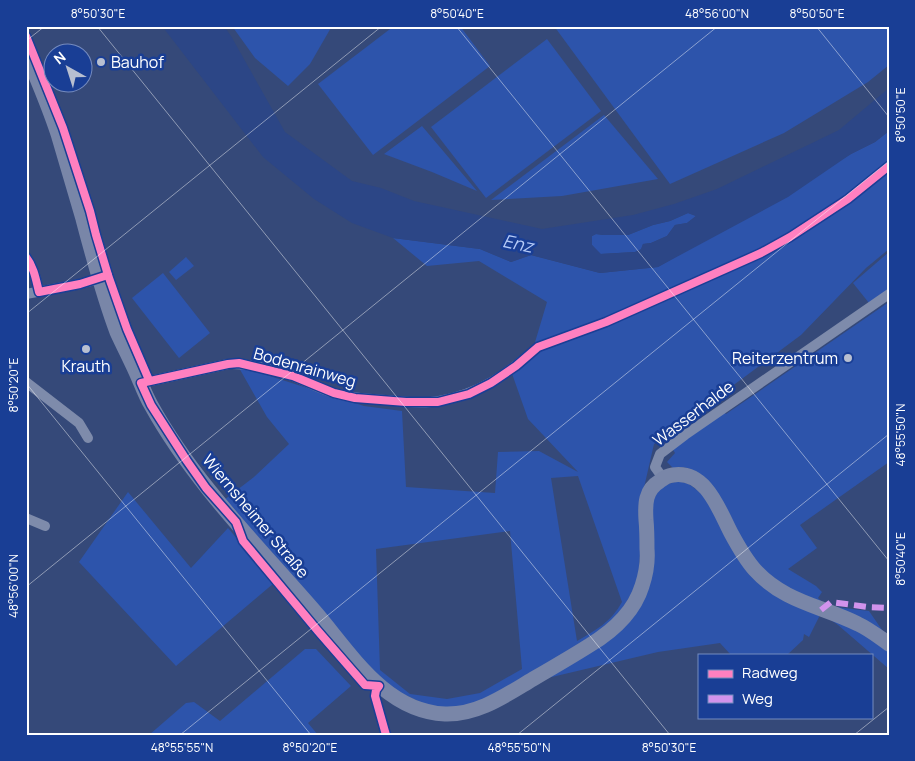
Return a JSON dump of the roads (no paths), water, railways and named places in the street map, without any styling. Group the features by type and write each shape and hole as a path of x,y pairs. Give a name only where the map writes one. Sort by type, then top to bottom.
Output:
{"main road":[{"name":"Wiernsheimer Straße","path":"26,52 56,130 99,279 118,332 151,405 186,461 206,488 320,618 363,671 379,686 400,700 429,712 445,714 471,711 500,698 600,639 626,616 642,587 646,574 648,554 645,505 650,490 663,478"},
{"path":"663,478 679,474 691,477 700,483 716,502 730,532 747,560 757,573 768,582 791,597 860,625 889,644"}],"street":[{"path":"26,257 30,261 39,292"},
{"path":"26,294 99,279"},
{"name":"Wasserhalde","path":"663,478 655,467 660,454 684,435 889,294"},
{"name":"Bodenrainweg","path":"140,382 239,363 293,376 334,393 354,398 406,402 438,402 468,394 491,383 516,366 538,347"},
{"path":"26,382 80,423 88,438"},
{"path":"26,518 45,526"}],"water":[{"name":"Enz","path":"162,26 224,26 285,132 352,181 381,188 414,201 542,229 633,215 674,204 717,189 839,130 889,88 889,131 875,142 851,154 788,197 658,267 600,273 531,255 511,262 480,249 393,238 352,223 314,199 263,157","holes":["688,213 696,216 687,223 675,225 667,236 651,243 643,244 641,249 635,252 601,254 592,245 592,236 596,234 628,235"]}],"place":[{"name":"Bauhof","path":"101,62"},
{"name":"Krauth","path":"86,349"},
{"name":"Reiterzentrum","path":"848,358"}]}
